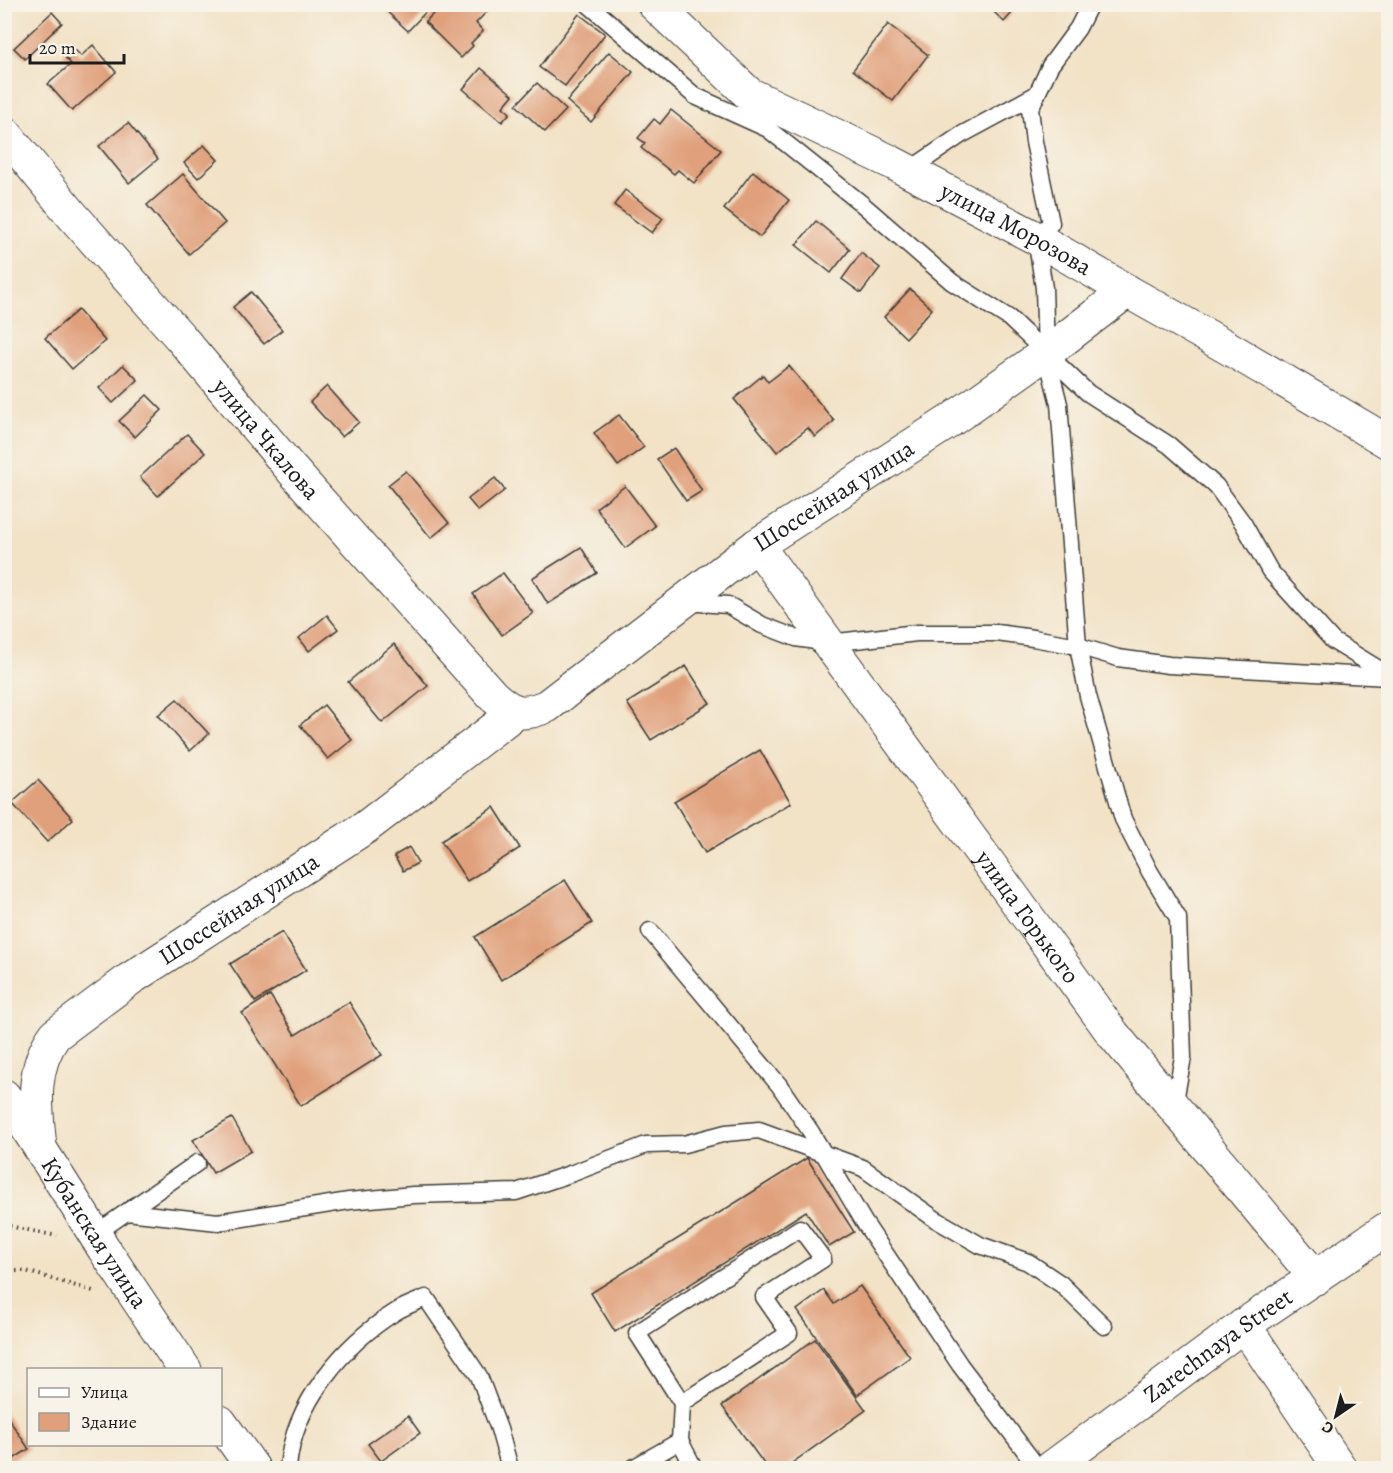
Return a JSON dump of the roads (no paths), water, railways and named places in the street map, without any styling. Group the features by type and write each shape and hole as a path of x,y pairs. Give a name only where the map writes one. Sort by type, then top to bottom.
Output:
{"street":[{"name":"улица Морозова","path":"654,4 749,94 908,171 1036,238 1389,442"},
{"name":"улица Чкалова","path":"4,132 72,215 492,695 506,707 532,709"},
{"name":"Шоссейная улица","path":"40,1147 35,1096 39,1065 55,1035 129,979 366,827 682,602 757,545 947,423 1046,353 1127,291"},
{"name":"улица Горького","path":"757,545 1113,1034 1316,1278"},
{"name":"Кубанская улица","path":"4,1096 40,1147 184,1368"},
{"name":"Zarechnaya Street","path":"1051,1468 1244,1325 1389,1228"},
{"path":"1244,1325 1340,1468"},
{"path":"222,1425 253,1468"}],"lane":[{"path":"588,4 695,96 768,129 862,204 952,282 1010,318 1088,393 1170,445 1216,486 1243,524 1270,571 1333,641 1377,668 1389,670"},
{"path":"1090,4 1078,28 1050,66 1030,109 1034,142 1051,223 1036,238 1044,288 1046,353 1059,404 1078,646 1088,696 1123,819 1150,872 1178,918 1183,1057 1173,1107"},
{"path":"908,171 962,135 1037,94"},
{"path":"682,602 728,605 762,625 796,639 829,643 917,633 986,633 1033,638 1078,646 1118,658 1169,665 1389,677"},
{"path":"650,931 779,1085 825,1155 864,1222 960,1365 1038,1468"},
{"path":"128,1212 218,1222 349,1201 413,1195 516,1192 646,1145 684,1144 726,1133 759,1130 863,1168 935,1219 980,1245 1028,1262 1061,1284 1104,1326"},
{"path":"95,1234 197,1163"},
{"path":"682,1403 789,1332 764,1298 823,1259 800,1228 637,1334 682,1403 681,1441 694,1468"},
{"path":"288,1468 289,1450 301,1414 322,1380 359,1338 398,1310 426,1298 479,1376 499,1429 510,1468"},
{"path":"633,1468 681,1441"}]}
